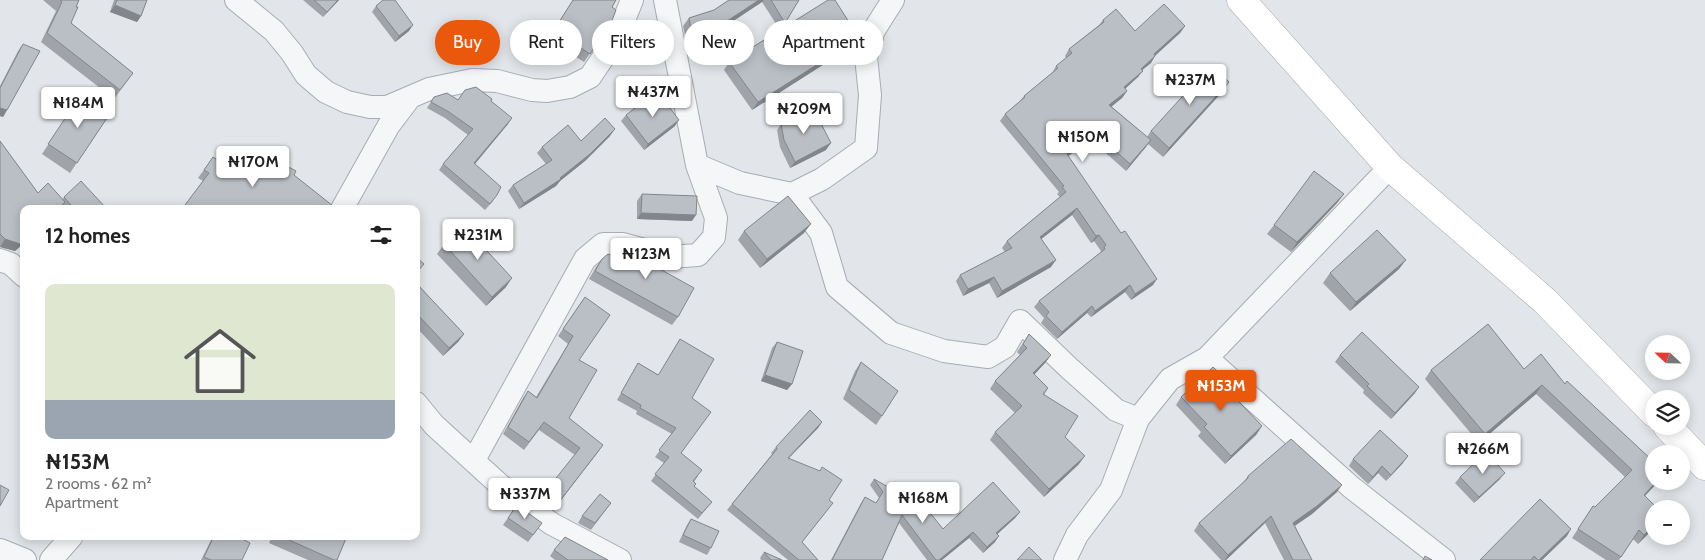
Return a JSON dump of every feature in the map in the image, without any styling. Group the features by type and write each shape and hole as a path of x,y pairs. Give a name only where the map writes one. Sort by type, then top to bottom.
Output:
{"street":[{"path":"236,0 274,31 292,53 306,75 326,92 347,102 370,107 387,107 408,100 429,89 472,80 497,81 532,90 547,91 570,87 590,77 617,37 632,0"},
{"path":"474,460 585,258 603,244 623,244 670,257 698,254 714,237 716,218 697,165 665,0"},
{"path":"697,165 740,183 792,194 822,179 866,148 870,95 866,57 874,30 893,0"},
{"path":"1241,0 1390,168 1545,301 1645,404"},
{"path":"344,205 389,125 408,100"},
{"path":"1065,560 1077,536 1111,490 1138,419 1170,379 1207,358 1390,168"},
{"path":"792,194 821,233 837,287 891,333 944,352 988,357 1005,347 1020,321 1116,410 1138,419"},
{"path":"0,260 11,264 20,272"},
{"path":"1207,358 1351,487 1444,560"},
{"path":"420,408 434,425 511,494 552,524 620,560"},
{"path":"1676,435 1705,466"},
{"path":"51,560 68,540"}],"building":[{"path":"60,0 79,0 71,23 133,73 120,90 47,33 62,2"},
{"path":"117,0 147,0 141,16 115,5"},
{"path":"314,0 338,0 327,12"},
{"path":"383,0 395,0 413,25 399,36 376,6"},
{"path":"573,0 616,0 612,7 616,10 612,20 592,20 592,51 590,54 582,49 582,20 560,20"},
{"path":"729,0 759,0 729,20 689,20 689,18 714,10"},
{"path":"771,0 799,0 787,20 783,20"},
{"path":"828,0 835,0 848,20 796,20"},
{"path":"1164,4 1185,26 1154,54 1155,56 1141,69 1143,71 1124,87 1127,91 1109,105 1151,140 1130,164 1095,132 1067,154 1121,233 1125,231 1157,279 1135,294 1130,285 1095,311 1092,306 1062,332 1046,316 1049,312 1039,301 1105,249 1106,245 1099,235 1096,236 1077,208 1040,237 1056,260 1002,291 994,277 968,289 960,275 1012,248 1007,241 1066,192 1062,187 1064,186 1005,114 1058,68 1056,66 1072,53 1069,49 1104,22 1103,20 1116,9 1135,31"},
{"path":"764,40 764,65 816,65 758,102 731,65 754,65 754,46"},
{"path":"23,44 40,51 7,110 0,108 0,88"},
{"path":"1211,65 1229,82 1169,148 1151,131"},
{"path":"476,87 512,118 474,163 501,187 490,204 443,164 473,129 431,102 434,97 447,93 458,100 465,90"},
{"path":"657,91 679,120 648,144 626,115"},
{"path":"80,96 109,115 77,163 48,144"},
{"path":"813,108 831,143 795,162 784,140 781,124"},
{"path":"605,118 615,129 561,179 524,203 513,185 552,160 542,147 568,125 581,141"},
{"path":"0,141 38,193 48,183 65,202 62,205 20,205 20,244 5,239 0,234"},
{"path":"238,148 275,174 281,163 296,171 294,175 332,205 185,205 209,173 204,170 213,157 226,165"},
{"path":"1314,171 1344,194 1297,242 1274,225"},
{"path":"81,181 103,205 71,205 64,197"},
{"path":"642,194 697,196 696,215 641,213"},
{"path":"788,196 811,224 767,259 744,231"},
{"path":"464,226 512,278 492,297 444,244"},
{"path":"1377,230 1406,260 1356,302 1330,273"},
{"path":"614,249 624,249 694,288 678,317 595,271 602,259 608,254 610,255"},
{"path":"420,260 424,264 420,268"},
{"path":"420,287 464,334 449,348 420,317"},
{"path":"585,297 610,315 579,360 597,370 569,418 603,445 559,502 545,492 580,448 544,422 529,442 508,427 528,391 537,398 573,336 563,329"},
{"path":"1488,324 1524,369 1541,354 1565,384 1567,381 1645,454 1645,490 1649,490 1644,495 1649,500 1645,500 1645,534 1639,530 1621,557 1578,529 1593,506 1595,507 1632,470 1542,385 1485,434 1431,370"},
{"path":"1362,332 1419,387 1395,413 1367,386 1369,384 1340,355"},
{"path":"1029,334 1051,355 1033,373 1048,388 1043,394 1078,416 1065,437 1085,456 1049,489 995,432 1022,406 995,381 1027,348 1023,344"},
{"path":"680,339 714,359 692,398 711,412 681,453 702,470 693,481 696,484 694,486 712,502 702,513 655,474 669,457 659,450 676,428 640,408 641,405 621,393 638,363 658,375"},
{"path":"777,342 803,351 792,384 765,375"},
{"path":"861,362 898,391 882,416 849,390"},
{"path":"1213,367 1228,381 1223,385 1262,426 1231,456 1204,427 1207,424 1181,397"},
{"path":"810,410 822,422 788,458 820,471 822,467 842,480 829,500 833,503 802,542 818,560 799,560 732,504 777,449 776,447"},
{"path":"1380,430 1408,456 1391,475 1382,466 1373,477 1353,459"},
{"path":"1291,439 1342,485 1293,523 1312,560 1293,560 1271,516 1228,555 1199,523 1248,476"},
{"path":"1486,452 1505,473 1479,497 1460,477"},
{"path":"874,479 927,509 943,529 993,482 1020,512 996,533 999,536 987,547 973,532 939,560 936,560 902,515 882,560 832,560 865,497 876,503 883,492"},
{"path":"0,485 9,490 0,506"},
{"path":"600,494 611,503 595,523 582,516"},
{"path":"1540,499 1571,529 1539,560 1534,556 1531,560 1480,560"},
{"path":"517,505 542,523 533,535 508,518"},
{"path":"691,519 719,531 711,548 683,535"},
{"path":"565,537 608,560 568,560 554,550"},
{"path":"212,540 244,540 250,543 242,560 211,560 204,557"},
{"path":"289,540 345,540 337,560"},
{"path":"1029,547 1042,560 1017,560"},
{"path":"764,552 782,560 771,560"},
{"path":"1425,556 1432,560 1423,560"}]}
